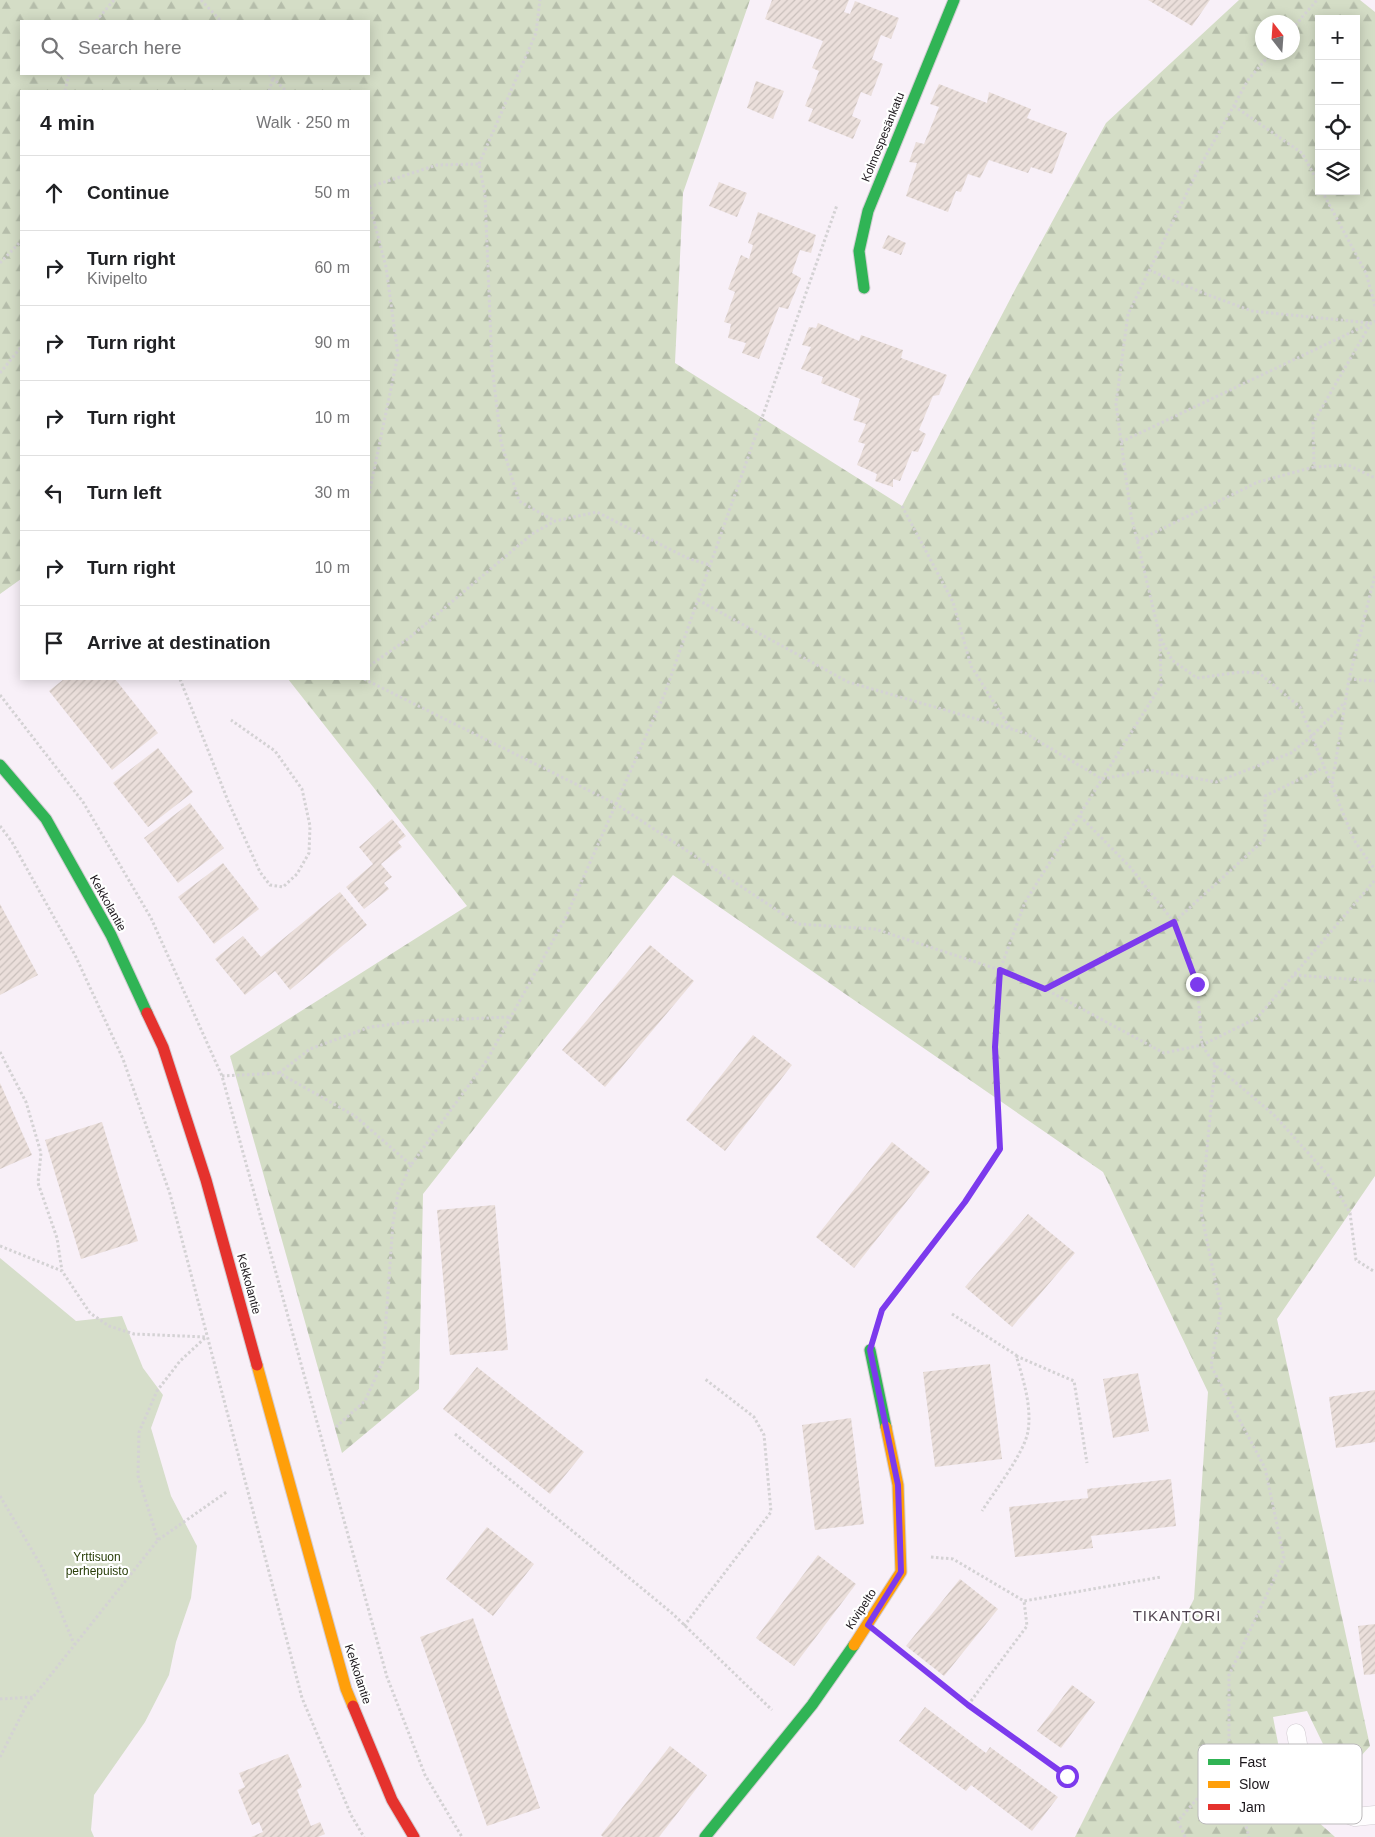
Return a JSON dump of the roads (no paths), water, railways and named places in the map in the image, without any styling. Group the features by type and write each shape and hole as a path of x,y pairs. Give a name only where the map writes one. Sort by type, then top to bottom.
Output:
{"street":[{"name":"Kolmospesänkatu","path":"864,288 859,251 868,211 954,0"},
{"name":"Kekkolantie","path":"0,766 46,819 111,935 163,1047 206,1180 346,1689 392,1800 414,1837"},
{"name":"Kivipelto","path":"705,1837 792,1729 868,1625 901,1572 898,1485 870,1350"}],"lane":[{"path":"1296,1732 1298,1744"},
{"path":"1362,1816 1375,1815"}],"district":[{"name":"TIKANTORI","path":"1177,1615"}],"park label":[{"name":"Yrttisuon perhepuisto","path":"97,1564"}]}
